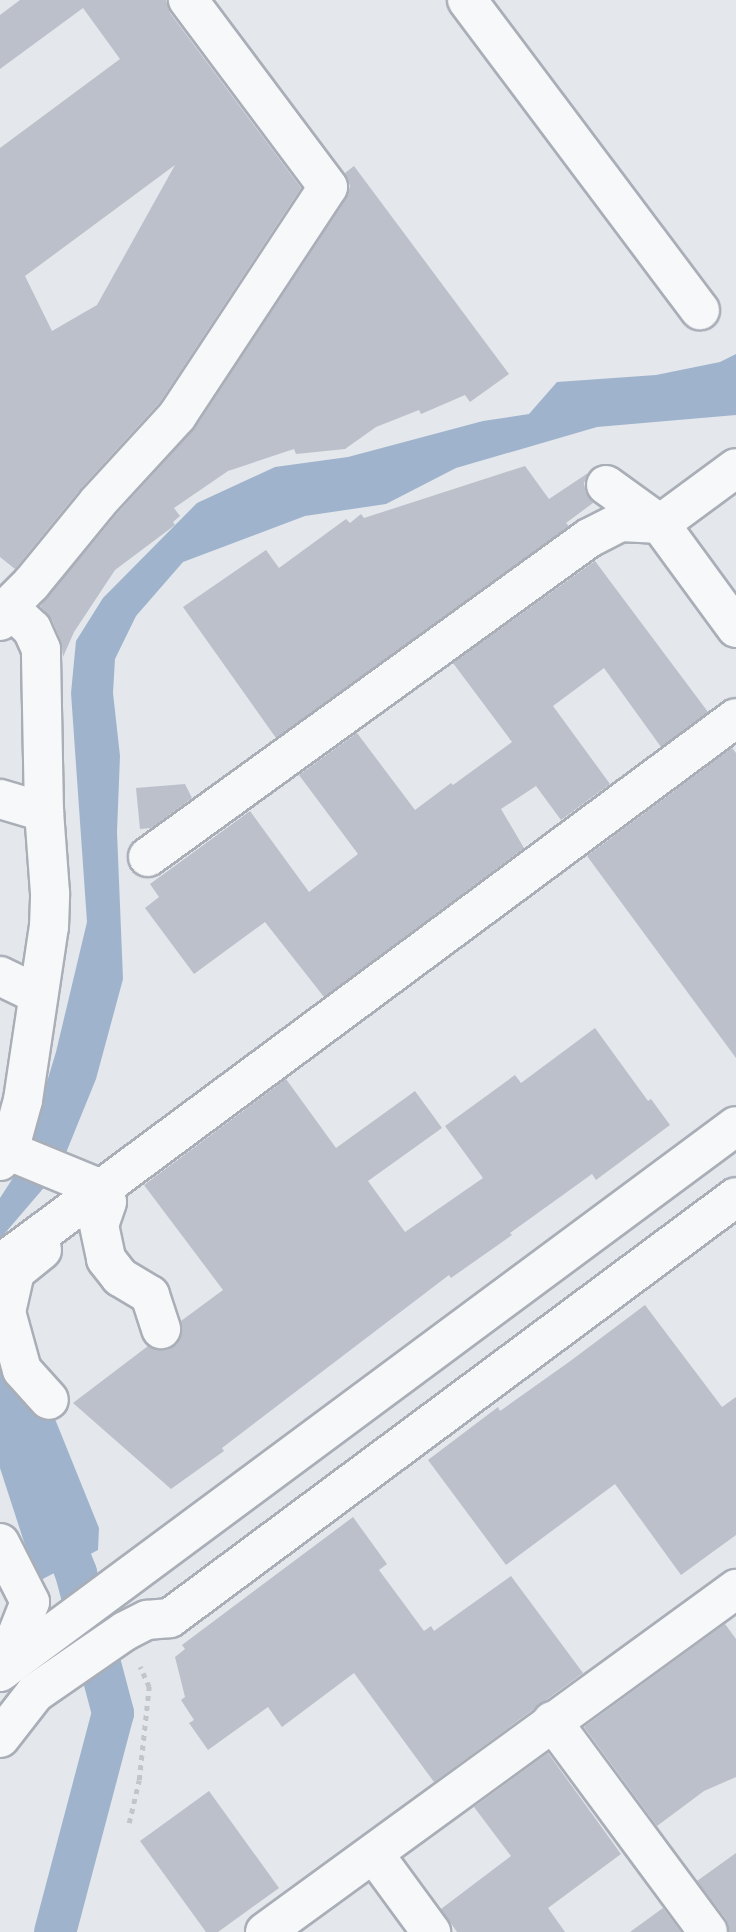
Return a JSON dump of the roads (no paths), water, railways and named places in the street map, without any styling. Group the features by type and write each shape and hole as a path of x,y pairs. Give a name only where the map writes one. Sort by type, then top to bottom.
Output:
{"street":[{"path":"161,1329 150,1295 120,1277 106,1259 99,1225 107,1202 78,1199 8,1155 23,1100 49,927 50,893 44,812 41,649 32,629 4,614 177,416 328,187 188,0"},
{"path":"467,0 700,310"},
{"path":"148,856 589,538 621,522 660,524 736,468"},
{"path":"606,485 660,524 736,628"},
{"path":"0,1264 78,1199 736,718"},
{"path":"0,799 44,812"},
{"path":"0,976 37,995"},
{"path":"11,1664 736,1126"},
{"path":"0,1738 35,1693 125,1631 147,1620 170,1618 736,1197"},
{"path":"49,1400 22,1370 6,1312 15,1272 71,1222 78,1199"},
{"path":"0,1543 30,1602 11,1664"},
{"path":"123,1581 170,1618"},
{"path":"265,1932 736,1589"},
{"path":"552,1721 708,1932"},
{"path":"374,1854 431,1932"}],"water":[{"path":"736,354 736,415 597,427 456,468 386,504 305,516 183,562 136,616 115,659 113,693 120,756 117,832 123,979 96,1079 59,1170 0,1239 0,1198 22,1164 56,1052 87,922 71,693 76,641 103,598 197,503 275,467 348,457 483,421 529,414 557,382 656,375 720,362"},
{"path":"0,1353 53,1414 99,1528 98,1550 37,1582 0,1468"}],"waterway":[{"path":"0,1411 29,1453 76,1573 113,1713 55,1932"}]}
